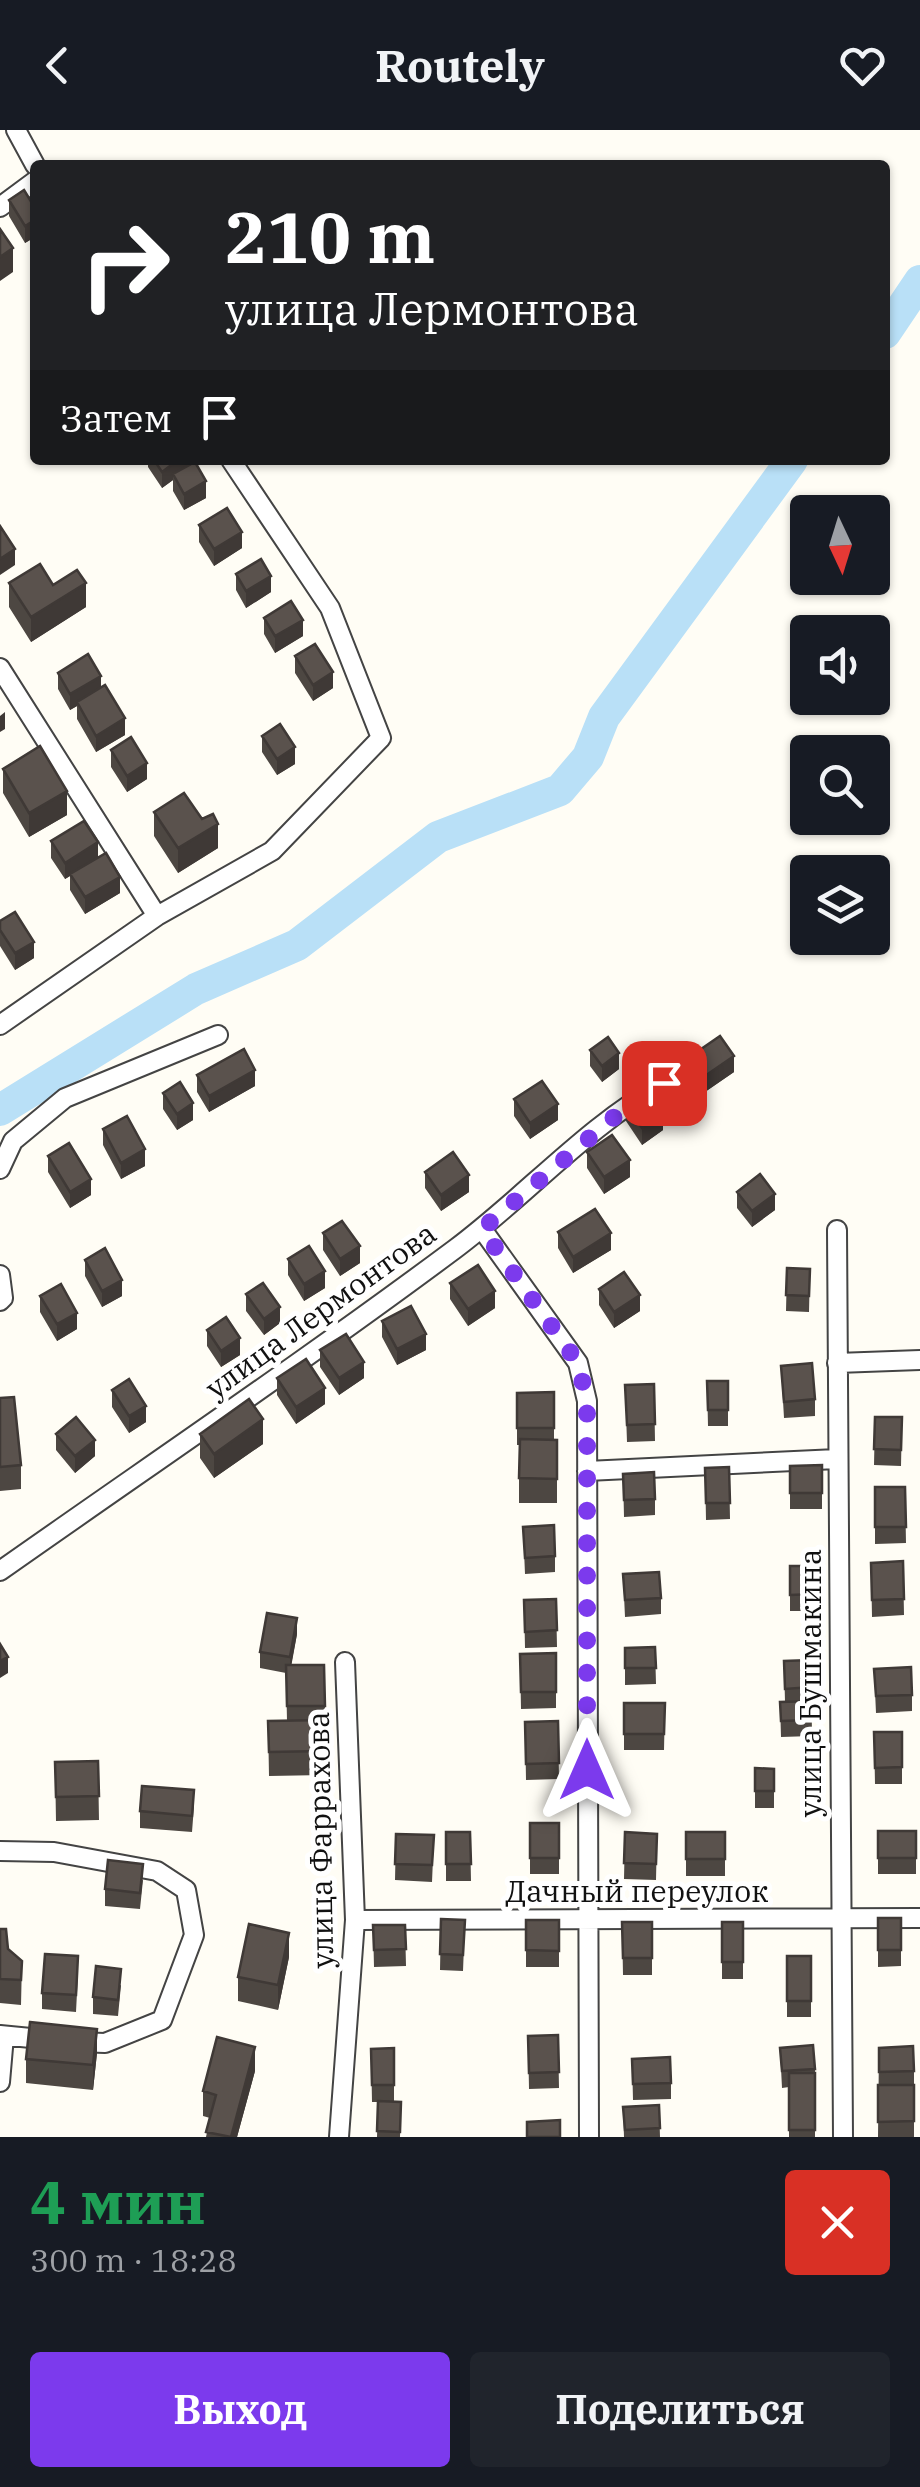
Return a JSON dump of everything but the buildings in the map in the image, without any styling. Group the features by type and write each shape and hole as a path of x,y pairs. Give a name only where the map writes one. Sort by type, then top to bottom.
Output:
{"street":[{"path":"16,130 32,160"},
{"path":"0,208 30,185"},
{"path":"0,1024 157,916 272,851 381,738 330,608 234,465"},
{"path":"2,676 157,916"},
{"path":"0,1169 13,1141 65,1098 218,1036"},
{"name":"улица Лермонтова","path":"0,1571 388,1299 482,1229 632,1102 664,1083"},
{"path":"482,1229 578,1363 587,1401 589,2137"},
{"name":"улица Бушмакина","path":"837,1230 843,2137"},
{"path":"0,1275 2,1300"},
{"path":"837,1363 920,1360"},
{"path":"587,1471 838,1458"},
{"name":"улица Фаррахова","path":"339,2137 355,1920 345,1662"},
{"path":"0,1852 54,1852 157,1870 186,1890 194,1934 162,2020 106,2043 2,2036 0,2082"},
{"name":"Дачный переулок","path":"355,1920 920,1918"}],"waterway":[{"path":"890,326 920,281"},
{"path":"0,1110 196,989 297,945 438,837 560,790 588,757 604,717 788,465"}],"route":[{"path":"587,1770 587,1401 578,1363 482,1229 632,1102 664,1083"}]}
